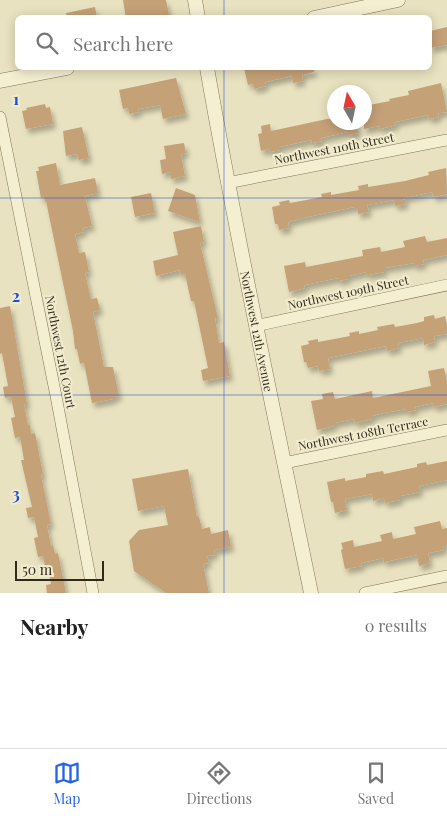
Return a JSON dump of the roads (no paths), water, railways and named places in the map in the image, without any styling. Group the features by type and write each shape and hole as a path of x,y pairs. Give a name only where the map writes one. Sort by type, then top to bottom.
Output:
{"street":[{"path":"195,0 198,15"},
{"path":"328,15 398,0"},
{"path":"0,81 57,70"},
{"name":"Northwest 12th Avenue","path":"207,70 255,326 310,593"},
{"name":"Northwest 12th Court","path":"0,117 93,593"},
{"name":"Northwest 110th Street","path":"227,183 447,140"},
{"name":"Northwest 109th Street","path":"255,326 447,285"},
{"name":"Northwest 108th Terrace","path":"284,463 447,430"},
{"path":"365,593 447,576"}]}
